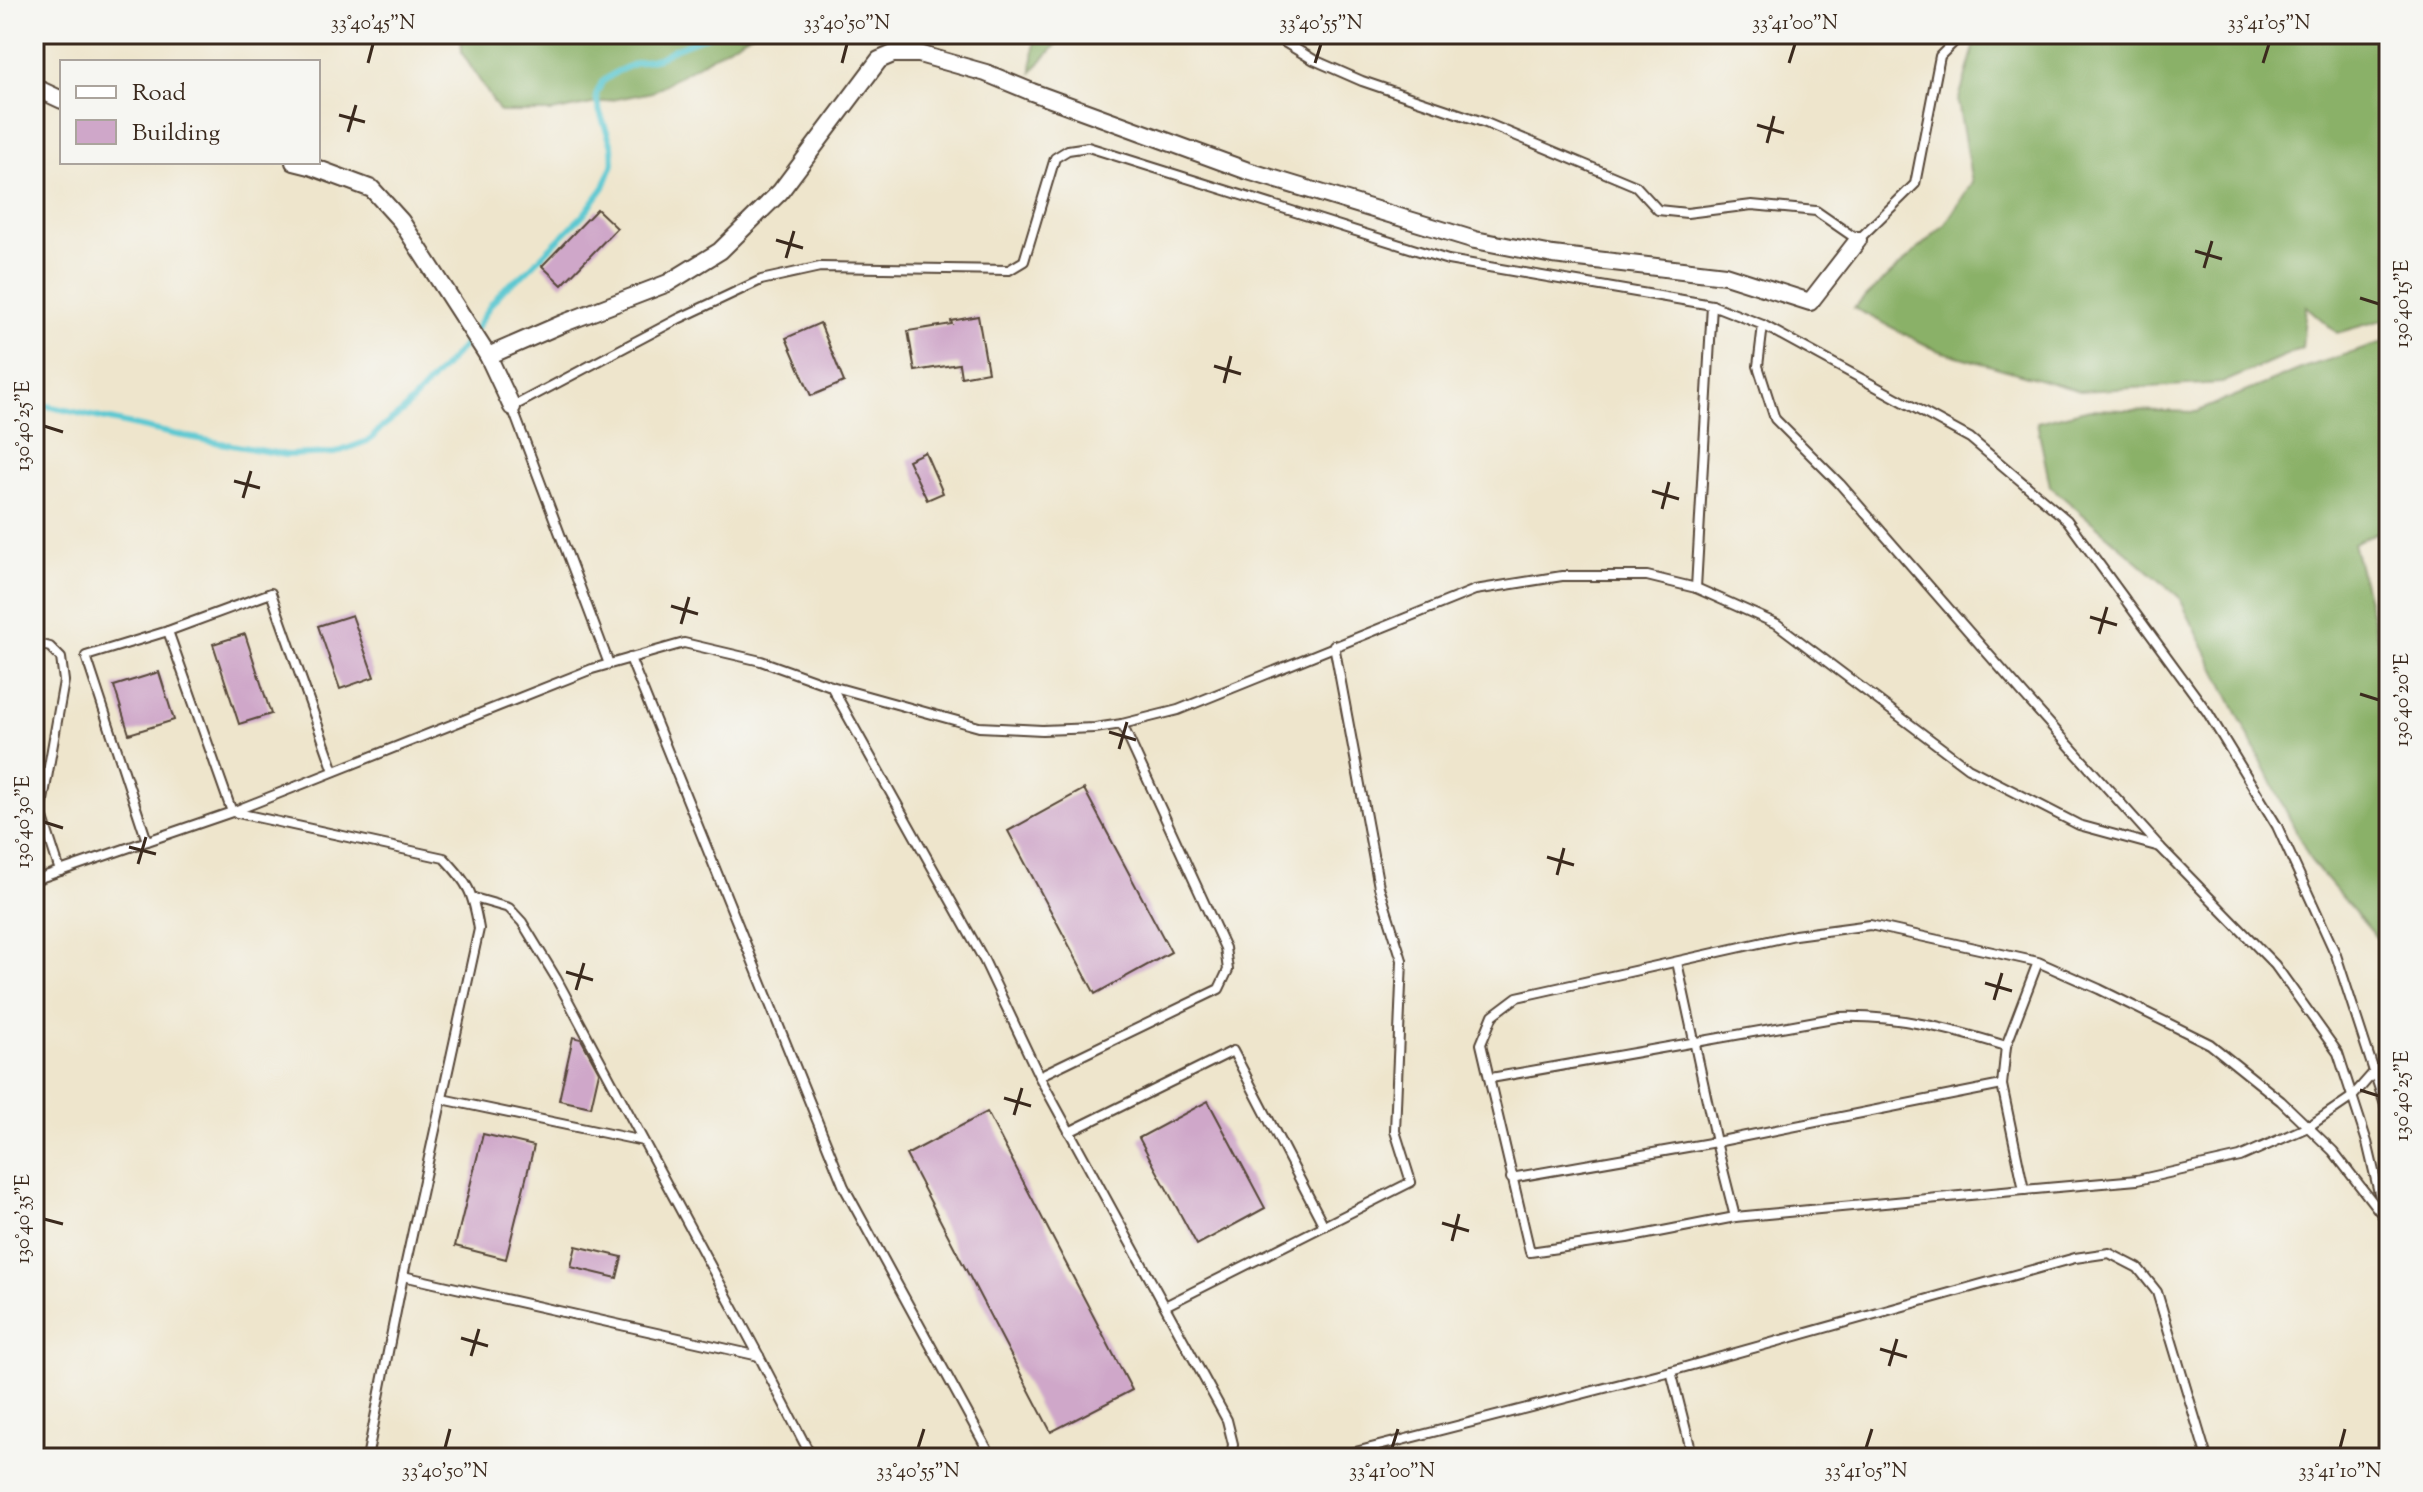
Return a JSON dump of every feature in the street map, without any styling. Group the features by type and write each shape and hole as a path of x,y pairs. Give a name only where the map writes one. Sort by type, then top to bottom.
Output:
{"street":[{"path":"488,356 668,283 720,251 780,192 879,60 893,54 919,54 986,73 1248,171 1475,240 1553,255 1725,275 1810,302 1858,240"},
{"path":"34,87 60,99"},
{"path":"302,164 372,189 401,221 488,356 512,407"}],"lane":[{"path":"1271,34 1314,60 1362,81 1486,123 1636,186 1658,210 1687,213 1752,205 1816,211 1858,240 1915,184 1940,56 1962,34"},
{"path":"609,664 512,407 678,319 761,280 820,267 1009,270 1024,261 1055,158 1068,150 1088,147 1448,260 1712,305 1763,325 1970,438 2067,520 2208,713 2277,826 2336,955 2389,1112"},
{"path":"1696,588 1712,305"},
{"path":"1763,325 1758,366 1775,419 1840,484 2160,847 2275,965 2338,1053 2367,1142 2389,1235"},
{"path":"34,880 232,812 592,669 684,643 761,661 831,686 979,727 1042,730 1122,724 1178,710 1475,590 1562,576 1647,576 1696,588 1777,624 1968,768 2079,825 2160,847"},
{"path":"147,841 86,656 168,631 271,593 334,771"},
{"path":"168,631 232,812"},
{"path":"34,643 50,647 61,658 64,681 41,812 60,871"},
{"path":"1165,1306 1411,1182 1395,1131 1402,960 1379,887 1334,645"},
{"path":"630,658 844,1187 992,1458"},
{"path":"831,686 984,960 1039,1076 1227,1420 1233,1444 1231,1458"},
{"path":"1039,1076 1219,989 1228,970 1225,948 1122,724"},
{"path":"232,812 444,858 463,878 474,898 479,929 403,1276 370,1458"},
{"path":"474,898 509,908 522,922 556,978 812,1458"},
{"path":"2374,1072 2352,1097 2308,1127 2240,1157 2137,1180 1735,1217 1627,1238 1530,1252 1481,1044 1493,1015 1517,997 1795,935 1870,925 2038,962 2210,1044 2281,1101 2308,1127 2333,1151 2384,1217"},
{"path":"1677,962 1735,1217"},
{"path":"2024,1190 2002,1085 2006,1046 2038,962"},
{"path":"1491,1078 1839,1017 1872,1016 1946,1028 2006,1046"},
{"path":"1069,1132 1233,1051 1324,1226"},
{"path":"1511,1178 1716,1142 2002,1085"},
{"path":"442,1099 643,1141"},
{"path":"1332,1458 1671,1371 2075,1258 2109,1253 2138,1268 2157,1292 2207,1458"},
{"path":"403,1276 759,1356"},
{"path":"1671,1371 1693,1458"}],"green space":[{"path":"461,34 750,34 652,92 552,112 500,112 462,53"},
{"path":"1035,34 1066,34 1032,72"},
{"path":"1978,34 2389,34 2389,318 2337,333 2306,306 2302,348 2222,383 2080,391 1936,350 1854,308 1945,224 1972,183 1958,102"},
{"path":"2389,341 2389,527 2353,543 2385,665 2389,670 2389,952 2311,861 2179,597 2050,486 2037,422 2090,409 2196,412 2306,367"}],"building":[{"path":"597,209 617,228 562,285 542,266"},
{"path":"978,316 988,372 961,377 959,364 915,371 908,331"},
{"path":"820,323 844,382 811,396 786,338"},
{"path":"925,452 943,493 927,500 908,460"},
{"path":"352,615 374,677 340,689 318,626"},
{"path":"245,634 271,714 239,724 213,644"},
{"path":"159,672 174,720 129,734 114,686"},
{"path":"1084,789 1171,952 1095,994 1008,831"},
{"path":"573,1037 581,1039 599,1072 591,1107 559,1100"},
{"path":"1208,1101 1265,1208 1197,1245 1139,1138"},
{"path":"987,1112 1132,1390 1051,1432 906,1155"},
{"path":"483,1134 534,1146 506,1259 455,1246"},
{"path":"576,1246 622,1257 617,1278 571,1267"}],"waterway":[{"path":"34,403 177,435 286,455 335,453 370,440 403,411 469,340 491,304 584,214 604,187 613,164 612,146 596,95 602,82 636,63 658,58 712,34"}]}
